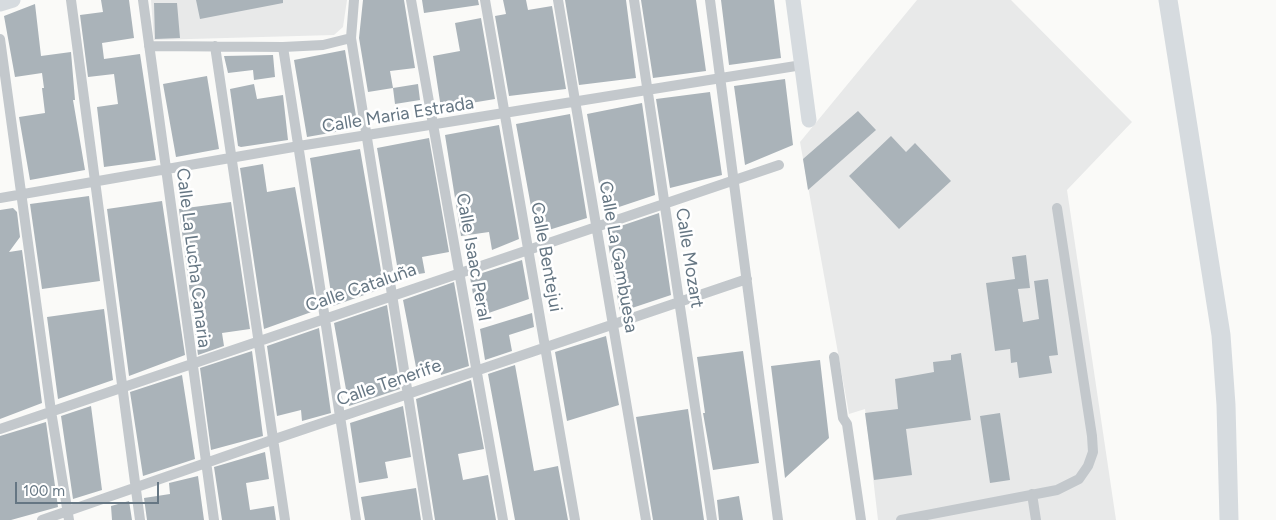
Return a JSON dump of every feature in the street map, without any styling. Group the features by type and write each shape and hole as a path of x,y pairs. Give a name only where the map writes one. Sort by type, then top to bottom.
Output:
{"highway":[{"path":"1168,0 1221,335 1227,414 1229,520"}],"street":[{"path":"0,4 13,0"},
{"path":"71,0 140,520"},
{"name":"Calle La Lucha Canaria","path":"143,0 191,363 214,520"},
{"path":"354,0 350,38 428,520"},
{"name":"Calle Isaac Peral","path":"411,0 504,520"},
{"name":"Calle Bentejui","path":"485,0 575,520"},
{"name":"Calle La Gambuesa","path":"558,0 646,520"},
{"name":"Calle Mozart","path":"634,0 712,520"},
{"path":"710,0 778,520"},
{"path":"793,0 809,120"},
{"path":"149,46 283,47 323,44 350,38"},
{"path":"0,39 51,411 68,515"},
{"path":"215,46 285,520"},
{"path":"283,47 356,520"},
{"name":"Calle Maria Estrada","path":"0,198 298,146 366,137 802,65"},
{"name":"Calle Cataluña","path":"0,429 596,225 779,165"},
{"path":"901,520 1057,490 1079,479 1088,466 1093,452 1092,436 1057,208"},
{"name":"Calle Tenerife","path":"42,520 68,515 136,487 747,279"},
{"path":"834,358 843,418 847,424 861,520"},
{"path":"1032,494 1036,520"}],"shaded area":[{"path":"151,0 347,0 343,27 334,35 154,40"},
{"path":"917,0 1011,0 1132,122 1067,190 1116,520 878,520 865,409 849,414 800,142"}],"building":[{"path":"101,0 129,0 134,38 102,43 104,59 140,54 156,160 104,167 97,107 118,104 114,74 88,77 80,15 103,12"},
{"path":"196,0 283,0 283,3 200,19"},
{"path":"363,0 404,0 415,68 390,71 393,88 368,92 359,38"},
{"path":"422,0 478,0 479,5 424,13"},
{"path":"503,0 526,0 528,10 552,6 566,89 509,96 495,16 506,14"},
{"path":"565,0 626,0 636,78 579,85"},
{"path":"641,0 696,0 706,71 653,78"},
{"path":"721,0 774,0 781,58 729,65"},
{"path":"154,3 177,3 180,38 155,39"},
{"path":"35,4 41,56 71,52 75,100 73,100 85,170 30,180 19,117 45,113 42,73 15,77 4,16"},
{"path":"481,18 495,99 441,108 433,56 460,51 455,23"},
{"path":"345,50 358,128 307,137 294,60"},
{"path":"273,55 275,77 254,80 253,70 228,73 224,56"},
{"path":"207,76 219,149 176,157 163,84"},
{"path":"785,79 793,145 745,165 734,86"},
{"path":"254,84 257,99 283,95 288,140 238,146 230,89"},
{"path":"418,84 420,100 395,104 393,88"},
{"path":"710,92 722,175 670,188 656,99"},
{"path":"642,103 655,195 604,212 587,114"},
{"path":"858,111 876,130 808,190 803,159"},
{"path":"570,114 587,218 536,234 516,124"},
{"path":"499,125 519,239 492,250 489,232 461,236 445,135"},
{"path":"891,136 906,152 915,143 951,181 899,229 849,176"},
{"path":"429,138 449,252 422,257 425,273 399,277 377,148"},
{"path":"360,149 384,288 333,306 310,158"},
{"path":"263,164 267,192 295,187 317,310 264,329 240,168"},
{"path":"89,196 100,281 42,289 30,204"},
{"path":"162,201 185,355 129,376 107,209"},
{"path":"231,202 250,329 222,333 224,346 198,355 179,209"},
{"path":"13,208 17,212 20,237 9,252 22,250 42,403 0,419 0,210"},
{"path":"659,213 671,295 620,312 606,231"},
{"path":"1026,255 1030,288 1018,289 1023,322 1039,319 1034,281 1048,279 1058,355 1049,356 1052,373 1019,378 1017,362 1011,363 1010,349 995,351 986,283 1015,279 1012,257"},
{"path":"522,260 529,299 477,317 470,277"},
{"path":"454,282 469,366 441,375 439,360 416,367 403,300"},
{"path":"387,305 400,389 349,406 334,323"},
{"path":"104,309 113,380 58,399 47,317"},
{"path":"532,313 534,327 509,335 512,351 485,360 480,329"},
{"path":"319,328 331,413 302,421 301,410 277,416 267,346"},
{"path":"606,336 619,405 567,421 555,352"},
{"path":"252,351 263,436 211,450 200,368"},
{"path":"743,351 759,463 713,470 703,413 705,413 697,357"},
{"path":"961,353 971,420 906,429 912,475 874,480 865,413 898,409 895,379 934,372 933,362 951,360 951,355"},
{"path":"820,360 829,438 785,478 771,366"},
{"path":"515,365 534,471 558,466 568,520 515,520 488,374"},
{"path":"182,375 195,459 143,476 130,392"},
{"path":"471,380 484,449 458,454 463,480 488,475 496,520 435,520 416,399"},
{"path":"91,406 102,490 73,499 61,416"},
{"path":"403,406 411,457 385,462 388,478 359,483 350,423"},
{"path":"688,409 704,520 653,520 636,417"},
{"path":"1000,413 1010,480 990,483 980,416"},
{"path":"46,422 58,507 11,520 0,520 0,436"},
{"path":"265,452 269,479 246,483 250,510 274,506 276,520 222,520 214,467"},
{"path":"198,476 204,520 147,520 144,498 170,494 169,483"},
{"path":"416,488 421,520 365,520 361,497"},
{"path":"739,496 743,520 719,520 717,500"},
{"path":"129,501 132,520 112,520 111,506"}]}
